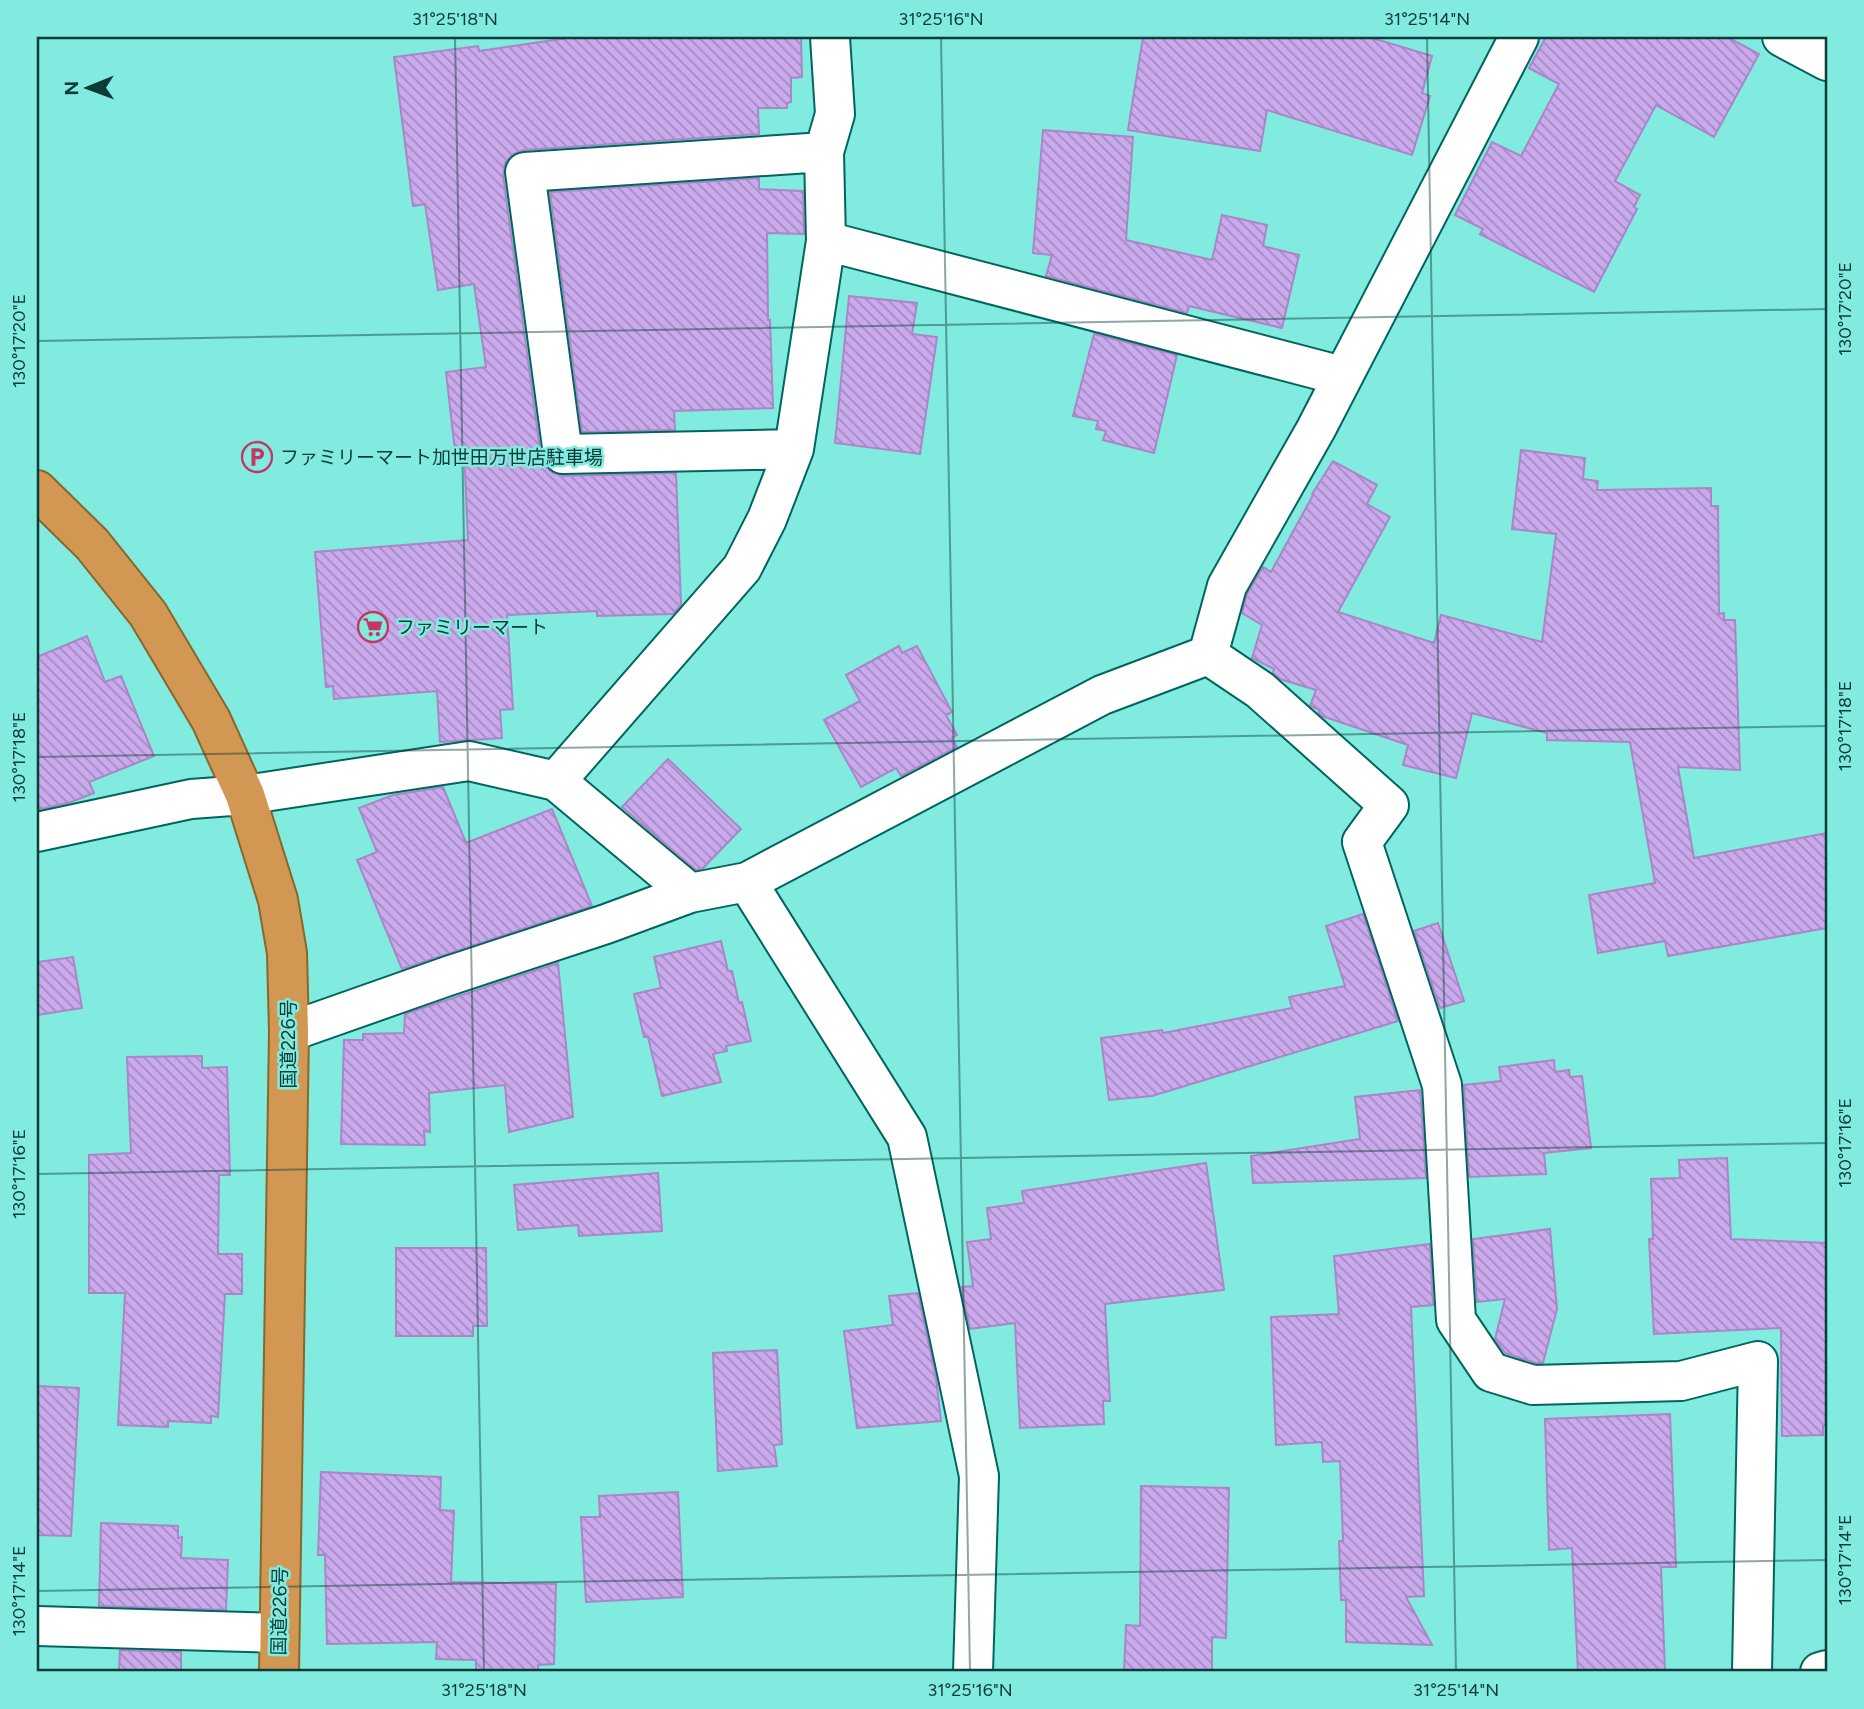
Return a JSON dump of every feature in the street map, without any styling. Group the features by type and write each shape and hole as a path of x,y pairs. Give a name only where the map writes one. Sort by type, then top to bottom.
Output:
{"highway":[{"name":"国道226号","path":"37,490 92,544 148,614 211,720 245,795 280,914 287,953 289,1032 279,1672"}],"street":[{"path":"555,781 743,568 767,519 794,449 826,241 824,152 835,114 830,37"},
{"path":"1208,655 1227,586 1316,429 1519,37"},
{"path":"1782,37 1827,61"},
{"path":"794,449 563,454 525,172 824,152"},
{"path":"826,241 1342,376"},
{"path":"289,1032 448,975 606,924 690,892 747,882 1102,695 1208,655"},
{"path":"1208,655 1260,690 1389,805 1362,842 1443,1085 1456,1320 1491,1372 1533,1385 1681,1381 1758,1361 1752,1672"},
{"path":"37,832 191,799 245,795 470,761 555,781 690,892"},
{"path":"747,882 907,1137 979,1476 973,1672"},
{"path":"37,1626 279,1633"},
{"path":"1820,1672 1827,1670"}],"building":[{"path":"574,37 801,37 802,77 791,78 791,102 787,103 787,108 758,108 759,134 524,150 513,154 505,163 503,175 541,457 545,466 553,473 563,476 676,473 681,605 673,614 597,616 597,611 507,615 513,709 500,710 502,738 440,742 437,691 334,699 333,686 326,687 315,552 468,540 464,450 455,451 446,372 486,367 474,284 438,290 425,204 413,206 394,57 478,46 479,51"},
{"path":"1143,37 1369,37 1432,56 1422,93 1430,96 1412,155 1267,110 1260,151 1128,130"},
{"path":"1546,37 1727,37 1759,54 1714,137 1656,105 1615,181 1640,195 1634,207 1637,209 1594,292 1480,234 1483,229 1455,215 1492,142 1521,156 1559,84 1529,68"},
{"path":"1043,130 1133,137 1126,240 1212,260 1222,215 1267,225 1263,246 1299,255 1282,328 1189,306 1187,313 1046,276 1052,255 1033,253"},
{"path":"759,178 759,189 803,191 804,234 767,233 773,408 674,411 675,430 582,432 550,192"},
{"path":"849,296 917,303 912,334 937,337 920,454 835,443"},
{"path":"1094,334 1177,355 1154,453 1103,440 1106,431 1096,429 1098,421 1073,416"},
{"path":"1521,450 1585,458 1583,479 1598,481 1597,490 1711,488 1711,506 1718,506 1719,614 1724,613 1724,620 1735,620 1740,770 1678,767 1694,858 1827,833 1827,928 1668,956 1665,941 1598,953 1589,895 1655,883 1630,742 1547,740 1547,733 1472,713 1456,778 1403,765 1408,745 1322,716 1318,713 1320,710 1310,706 1316,690 1280,679 1273,673 1274,669 1252,658 1262,625 1242,613 1247,594 1263,567 1271,572 1312,494 1333,461 1377,485 1367,504 1390,517 1338,612 1434,643 1441,615 1542,642 1556,534 1512,529"},
{"path":"87,636 105,682 121,676 154,756 89,782 94,793 37,810 37,657"},
{"path":"899,646 902,653 917,646 952,712 946,715 957,735 952,738 957,747 901,776 896,768 861,787 824,720 860,701 846,675"},
{"path":"668,759 741,829 703,868 696,870 622,807"},
{"path":"443,787 466,843 552,809 592,906 402,969 357,860 377,852 359,808 393,795"},
{"path":"1363,914 1398,1021 1152,1096 1109,1100 1101,1038 1162,1030 1163,1033 1292,1008 1289,997 1345,986 1326,926"},
{"path":"1438,923 1464,1001 1440,1008 1414,931"},
{"path":"721,941 728,971 732,971 739,1003 742,1002 751,1041 726,1046 727,1051 713,1054 721,1082 662,1096 648,1037 644,1037 634,994 661,988 654,957"},
{"path":"73,957 82,1008 37,1015 37,962"},
{"path":"558,963 573,1117 509,1132 505,1085 429,1093 430,1132 424,1131 425,1145 341,1144 344,1040 363,1040 363,1034 404,1033 405,1014"},
{"path":"202,1056 202,1068 227,1067 230,1175 219,1175 218,1254 242,1254 242,1294 225,1294 218,1417 211,1416 211,1423 168,1421 168,1427 118,1425 125,1293 89,1293 89,1155 131,1153 127,1057"},
{"path":"1554,1060 1555,1072 1569,1070 1570,1077 1582,1076 1591,1148 1544,1153 1546,1174 1469,1177 1464,1085 1501,1081 1499,1067"},
{"path":"1420,1090 1426,1178 1253,1183 1251,1156 1360,1139 1355,1097"},
{"path":"1727,1158 1731,1239 1827,1243 1827,1425 1823,1426 1823,1435 1782,1436 1781,1328 1654,1334 1649,1239 1653,1239 1651,1179 1680,1178 1679,1160"},
{"path":"1206,1163 1224,1290 1105,1304 1110,1401 1103,1401 1104,1424 1020,1428 1015,1323 970,1329 961,1287 973,1286 967,1242 991,1239 987,1208 1024,1203 1022,1191"},
{"path":"658,1173 662,1231 579,1236 578,1225 518,1230 514,1185"},
{"path":"1550,1229 1557,1309 1543,1363 1536,1363 1505,1353 1495,1339 1505,1299 1477,1302 1473,1239"},
{"path":"1430,1244 1433,1305 1411,1307 1424,1596 1406,1597 1432,1645 1346,1642 1346,1600 1341,1600 1339,1541 1343,1541 1340,1461 1323,1462 1322,1442 1276,1445 1271,1317 1339,1314 1334,1256"},
{"path":"396,1248 486,1248 487,1326 473,1326 473,1336 396,1336"},
{"path":"918,1293 936,1378 941,1421 857,1428 844,1331 893,1325 889,1296"},
{"path":"777,1350 782,1444 774,1445 777,1466 718,1471 713,1353"},
{"path":"37,1386 79,1388 71,1536 37,1535"},
{"path":"1670,1414 1676,1567 1661,1567 1665,1672 1578,1672 1572,1548 1549,1550 1545,1419"},
{"path":"321,1472 441,1477 440,1510 454,1511 451,1582 556,1584 554,1664 538,1665 538,1672 476,1672 476,1660 436,1659 437,1642 327,1644 325,1555 318,1555"},
{"path":"1141,1486 1229,1488 1226,1638 1212,1637 1212,1672 1124,1672 1126,1625 1140,1626"},
{"path":"678,1492 683,1597 586,1602 581,1517 600,1517 599,1496"},
{"path":"101,1523 178,1526 178,1538 182,1537 181,1558 228,1560 226,1610 99,1606"},
{"path":"120,1650 181,1652 181,1672 119,1672"}],"place":[{"name":"ファミリーマート加世田万世店駐車場","path":"257,457"},
{"name":"ファミリーマート","path":"373,627"}]}
